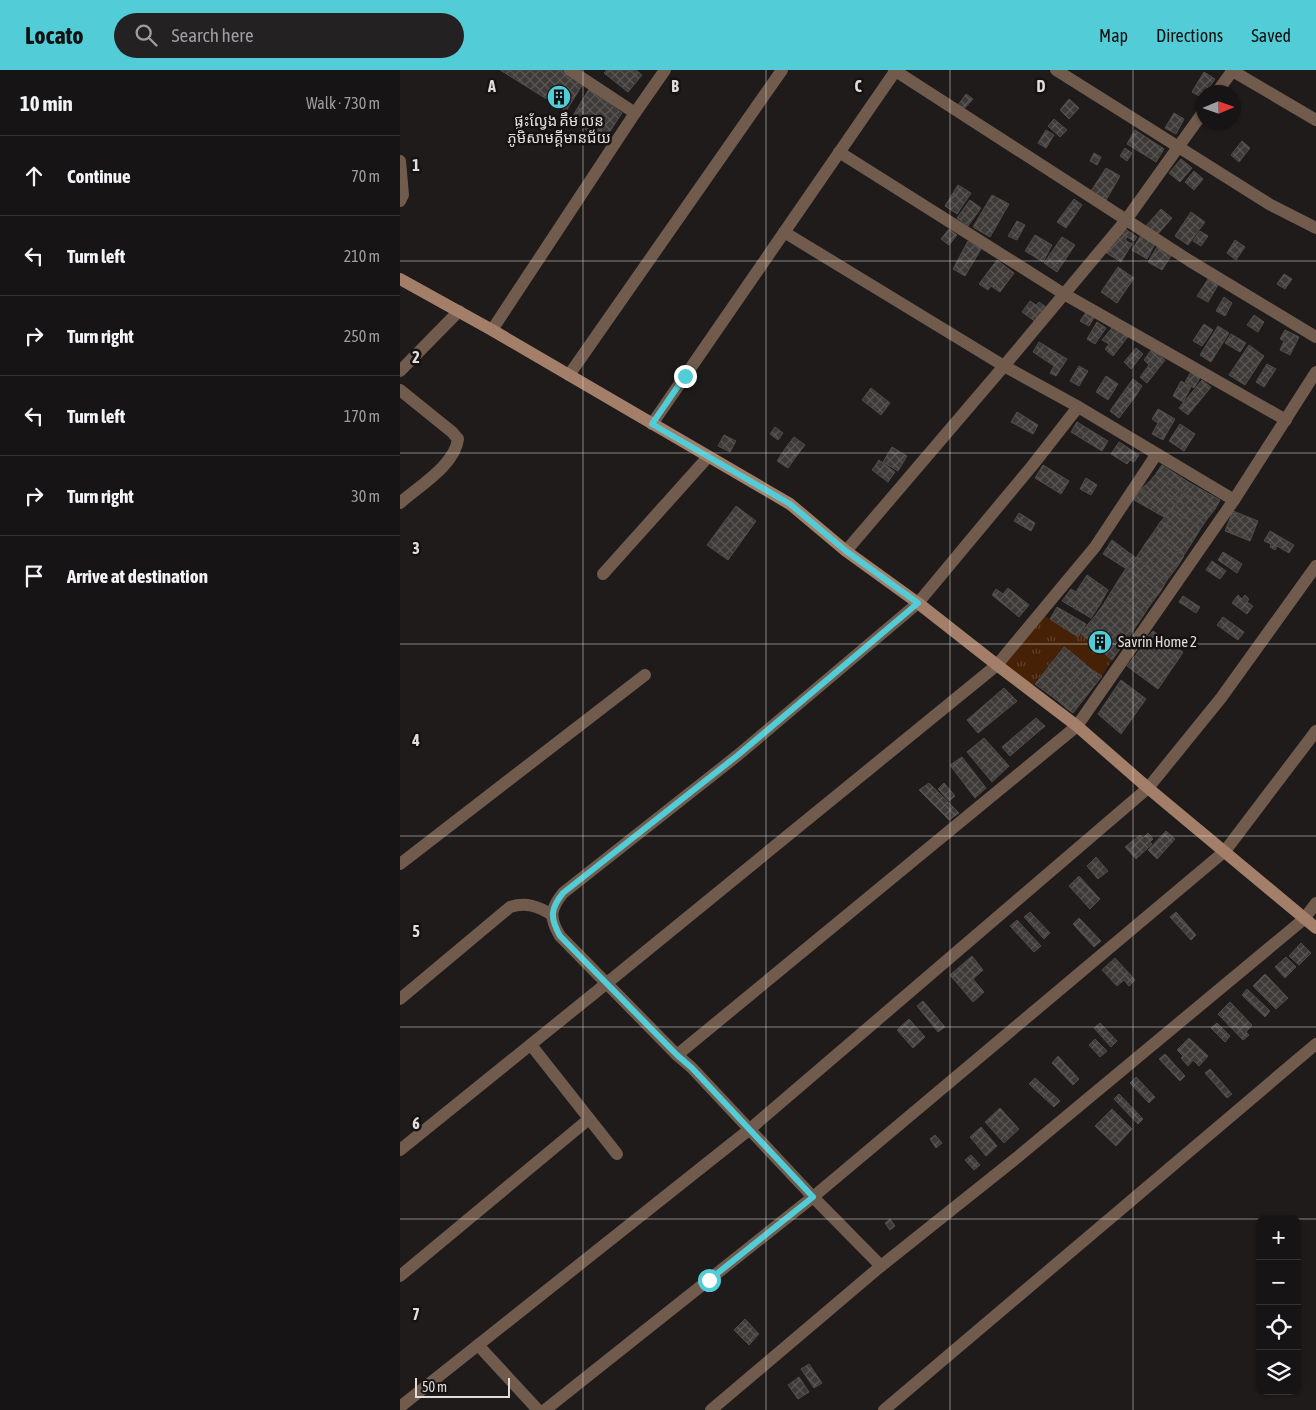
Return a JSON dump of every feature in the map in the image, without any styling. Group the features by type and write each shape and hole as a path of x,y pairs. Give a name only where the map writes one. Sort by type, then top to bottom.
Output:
{"street":[{"path":"570,70 635,113"},
{"path":"492,330 665,70"},
{"path":"570,375 782,70"},
{"path":"652,424 895,70 1190,262 1316,337"},
{"path":"1056,70 1269,204 1316,228"},
{"path":"1222,85 1232,70 1316,120"},
{"path":"846,551 1126,220 1196,122"},
{"path":"839,152 1064,294 1286,420"},
{"path":"400,161 403,195 400,201"},
{"path":"784,232 1004,366 1078,407 1234,500"},
{"path":"400,279 492,330 790,504 846,551 918,603 1077,726 1304,920 1316,928"},
{"path":"400,371 459,311"},
{"path":"677,1055 1077,726 1234,500 1316,372"},
{"path":"400,390 458,439 457,448 448,462 400,503"},
{"path":"881,1266 813,1197 692,1068 560,936 554,926 553,908 563,893 738,755 918,603 1032,466 1078,407"},
{"path":"400,1150 997,665 1095,547 1156,454"},
{"path":"603,574 708,457"},
{"path":"400,1407 750,1130 1148,788 1221,698 1316,566"},
{"path":"400,864 645,675"},
{"path":"545,1410 813,1197 1225,852 1316,731"},
{"path":"711,1410 881,1266 1014,1160 1304,920 1316,903"},
{"path":"400,999 510,907 523,904 541,909 552,915"},
{"path":"884,1410 1316,1044"},
{"path":"531,1045 617,1154"},
{"path":"400,1276 589,1119"},
{"path":"478,1345 538,1410"}],"green space":[{"path":"1040,613 1077,637 1081,634 1112,660 1102,676 1063,647 1030,689 997,665"}],"building":[{"name":"ផ្ទះល្វែង គឹម លន ភូមិសាមគ្គីមានជ័យ","path":"500,70 562,70 583,84 566,111"},
{"name":"ផ្ទះល្វែង គឹម លន ភូមិសាមគ្គីមានជ័យ","path":"607,70 636,70 642,75 628,92 604,73"},
{"path":"1204,72 1215,79 1211,85 1196,85"},
{"path":"1196,85 1196,94 1192,92"},
{"name":"ផ្ទះល្វែង គឹម លន ភូមិសាមគ្គីមានជ័យ","path":"589,89 622,113 603,142 571,119"},
{"path":"966,94 973,99 964,109 958,105"},
{"path":"1069,99 1079,108 1069,119 1060,110"},
{"path":"1174,113 1184,119 1176,134 1165,128"},
{"path":"1054,119 1067,130 1060,137 1048,126"},
{"path":"1046,130 1054,135 1046,148 1038,143"},
{"path":"1135,130 1164,149 1156,162 1127,144"},
{"path":"1242,141 1250,148 1239,162 1231,155"},
{"path":"1125,148 1132,153 1127,161 1120,156"},
{"path":"1094,153 1101,157 1097,165 1090,161"},
{"path":"1181,159 1192,168 1180,182 1169,173"},
{"path":"1106,168 1120,176 1106,200 1091,191"},
{"path":"1194,171 1203,179 1194,190 1185,182"},
{"path":"958,185 971,193 957,214 945,206"},
{"path":"992,195 1009,204 990,237 973,227"},
{"path":"1074,199 1082,205 1066,228 1057,222"},
{"path":"970,200 981,208 968,226 957,218"},
{"path":"1161,209 1172,218 1157,235 1146,226"},
{"path":"1191,212 1205,222 1188,245 1175,236"},
{"path":"1017,221 1025,225 1017,240 1008,236"},
{"path":"1124,228 1137,237 1134,241 1127,237 1125,240 1132,244 1121,262 1105,252"},
{"path":"949,229 957,235 949,245 941,239"},
{"path":"1200,231 1208,236 1201,246 1193,241"},
{"path":"1035,235 1052,245 1043,262 1025,251"},
{"path":"1141,235 1155,244 1147,259 1132,250"},
{"path":"1062,237 1075,245 1057,272 1044,263"},
{"path":"1235,240 1245,247 1236,260 1227,253"},
{"path":"968,241 981,249 965,276 953,269"},
{"path":"1157,247 1171,256 1162,270 1148,262"},
{"path":"997,260 1014,273 1000,292 991,286 988,290 979,284"},
{"path":"1118,267 1134,278 1117,303 1101,292"},
{"path":"1284,274 1292,279 1285,289 1277,284"},
{"path":"1208,279 1218,285 1208,302 1197,296"},
{"path":"1224,297 1232,303 1225,316 1216,311"},
{"path":"1030,301 1036,305 1039,302 1046,307 1036,322 1022,312"},
{"path":"1087,311 1095,316 1089,326 1080,321"},
{"path":"1254,315 1264,322 1258,332 1247,325"},
{"path":"1097,322 1106,328 1095,344 1087,339"},
{"path":"1116,323 1130,334 1113,356 1105,349 1109,344 1102,340"},
{"path":"1204,324 1213,330 1202,346 1193,341"},
{"path":"1218,326 1229,333 1211,362 1200,355"},
{"path":"1285,330 1299,337 1290,355 1280,350 1284,341 1280,339"},
{"path":"1231,334 1246,343 1240,352 1225,343"},
{"path":"1039,342 1067,359 1056,376 1050,373 1054,366 1033,352"},
{"path":"1249,345 1264,356 1245,385 1229,375"},
{"path":"1136,348 1143,354 1131,369 1124,362"},
{"path":"1152,349 1165,360 1147,383 1140,377 1149,365 1144,360"},
{"path":"1267,364 1276,369 1264,387 1256,382"},
{"path":"1079,366 1088,371 1079,386 1070,381"},
{"path":"1192,370 1201,376 1194,388 1185,382"},
{"path":"1106,376 1118,384 1108,400 1096,392"},
{"path":"1133,379 1142,386 1135,397 1125,390"},
{"path":"1202,380 1211,387 1188,415 1179,408"},
{"path":"1181,381 1191,387 1183,402 1173,396"},
{"path":"871,388 890,403 881,415 862,400"},
{"path":"1125,390 1135,397 1119,418 1110,411"},
{"path":"1158,409 1175,419 1163,440 1152,434 1158,423 1152,419"},
{"path":"1017,412 1038,425 1033,434 1011,422"},
{"path":"1077,422 1108,441 1102,451 1071,432"},
{"path":"1180,424 1195,434 1184,451 1169,441"},
{"path":"775,427 783,433 778,440 770,434"},
{"path":"724,435 736,441 730,452 718,446"},
{"path":"794,437 805,445 798,454 787,446"},
{"path":"1119,442 1139,455 1134,462 1130,460 1127,464 1111,454"},
{"path":"787,446 798,454 788,468 777,461"},
{"path":"892,447 907,456 898,471 883,462"},
{"path":"879,460 895,472 888,482 872,470"},
{"path":"1043,465 1069,481 1061,494 1035,478"},
{"path":"1162,465 1190,483 1183,493 1155,475"},
{"path":"1155,475 1183,493 1178,501 1149,482"},
{"path":"1086,478 1097,485 1091,495 1080,489"},
{"path":"1149,482 1178,501 1172,510 1141,489"},
{"path":"1190,483 1220,500 1215,509 1183,493"},
{"path":"1141,489 1172,510 1164,517 1134,500"},
{"path":"1183,493 1215,509 1207,519 1178,501"},
{"path":"1178,501 1207,519 1201,528 1172,510"},
{"path":"736,506 756,521 728,560 707,545"},
{"path":"1172,510 1201,528 1193,541 1161,521"},
{"path":"1233,511 1258,521 1250,541 1225,531"},
{"path":"1019,513 1035,523 1031,531 1014,521"},
{"path":"1161,521 1193,541 1184,555 1153,533"},
{"path":"1270,531 1294,545 1289,553 1277,546 1275,550 1270,547 1271,544 1264,541"},
{"path":"1153,533 1184,556 1177,567 1145,544"},
{"path":"1112,540 1136,558 1127,567 1125,568 1103,554"},
{"path":"1145,544 1177,567 1167,580 1136,558"},
{"path":"1223,552 1242,564 1237,573 1218,560"},
{"path":"1136,558 1167,580 1160,592 1127,567"},
{"path":"1212,561 1226,571 1220,579 1206,570"},
{"path":"1127,567 1160,592 1150,605 1119,579"},
{"path":"1087,575 1108,590 1099,606 1076,592"},
{"path":"1119,579 1150,605 1143,616 1111,592"},
{"path":"1008,588 1029,605 1019,617 992,595 996,589 1003,594"},
{"path":"1071,589 1099,606 1091,618 1062,601"},
{"path":"1111,592 1143,616 1134,629 1103,605"},
{"path":"1238,595 1242,599 1245,595 1249,599 1247,602 1253,606 1247,614 1232,603"},
{"path":"1183,596 1200,607 1196,613 1179,602"},
{"path":"1103,605 1134,629 1127,640 1095,616"},
{"path":"1057,607 1086,624 1078,637 1050,619"},
{"path":"1095,616 1127,640 1120,649 1088,624"},
{"path":"1223,617 1244,632 1238,640 1217,625"},
{"name":"Savrin Home 2","path":"1088,624 1120,649 1112,660 1081,634"},
{"path":"1153,631 1183,652 1178,660 1147,638"},
{"path":"1147,638 1178,660 1171,670 1141,648"},
{"path":"1064,647 1078,658 1050,695 1035,684"},
{"path":"1141,648 1171,670 1158,689 1127,666"},
{"path":"1078,658 1086,665 1058,701 1050,695"},
{"path":"1086,665 1094,671 1066,708 1058,701"},
{"path":"1094,671 1102,676 1073,713 1066,708"},
{"path":"1121,680 1146,699 1121,734 1098,714"},
{"path":"1004,688 1017,701 978,733 967,720"},
{"path":"1036,718 1045,726 1010,756 1002,747"},
{"path":"984,738 1009,766 992,782 967,752"},
{"path":"962,757 986,788 975,798 950,765"},
{"path":"929,783 959,813 949,820 919,790"},
{"path":"944,783 955,796 949,801 938,789"},
{"path":"1166,831 1175,839 1157,859 1148,850"},
{"path":"1148,833 1153,839 1150,842 1152,844 1136,859 1125,847 1140,835 1143,838"},
{"path":"1096,857 1108,871 1098,879 1087,866"},
{"path":"1079,876 1100,899 1090,909 1069,886"},
{"path":"1030,912 1050,933 1044,939 1024,917"},
{"path":"1176,912 1196,935 1191,940 1170,917"},
{"path":"1079,918 1101,941 1094,947 1073,924"},
{"path":"1017,920 1041,946 1034,952 1010,926"},
{"path":"1301,943 1311,953 1299,965 1289,956"},
{"path":"972,956 983,970 973,979 984,992 973,1002 950,975"},
{"path":"1286,957 1296,967 1285,978 1275,967"},
{"path":"1115,958 1135,980 1129,986 1124,980 1117,986 1102,970"},
{"path":"1265,974 1288,998 1276,1009 1253,986"},
{"path":"1247,989 1270,1011 1265,1017 1242,995"},
{"path":"923,1001 945,1027 938,1032 917,1006"},
{"path":"1230,1002 1252,1025 1246,1032 1249,1035 1243,1040 1218,1014"},
{"path":"909,1019 925,1037 913,1048 897,1030"},
{"path":"1100,1023 1117,1041 1111,1047 1094,1028"},
{"path":"1217,1023 1230,1036 1225,1042 1211,1028"},
{"path":"1189,1038 1208,1056 1199,1066 1193,1060 1188,1066 1181,1058 1183,1056 1177,1050"},
{"path":"1095,1039 1107,1051 1100,1057 1089,1045"},
{"path":"1165,1054 1185,1076 1180,1081 1159,1059"},
{"path":"1058,1056 1079,1079 1073,1085 1052,1063"},
{"path":"1210,1069 1232,1094 1227,1098 1205,1073"},
{"path":"1136,1077 1155,1097 1149,1103 1130,1083"},
{"path":"1035,1078 1060,1101 1054,1107 1029,1084"},
{"path":"1119,1094 1143,1119 1138,1124 1114,1099"},
{"path":"1000,1108 1019,1129 1004,1143 985,1122"},
{"path":"1112,1109 1132,1129 1116,1146 1095,1126"},
{"path":"981,1127 997,1146 986,1156 970,1137"},
{"path":"935,1135 942,1143 936,1148 930,1139"},
{"path":"971,1155 980,1165 974,1170 965,1160"},
{"path":"890,1219 895,1226 890,1230 885,1223"},
{"path":"745,1319 759,1334 749,1345 734,1330"},
{"path":"809,1364 822,1383 814,1388 801,1369"},
{"path":"799,1377 809,1392 798,1399 788,1385"}],"place":[{"name":"ផ្ទះល្វែង គឹម លន ភូមិសាមគ្គីមានជ័យ","path":"559,97"},
{"name":"Savrin Home 2","path":"1100,642"}],"route":[{"path":"685,376 652,424 790,504 846,551 918,603 738,755 563,893 553,908 554,926 560,936 692,1068 813,1197 709,1280"}]}
